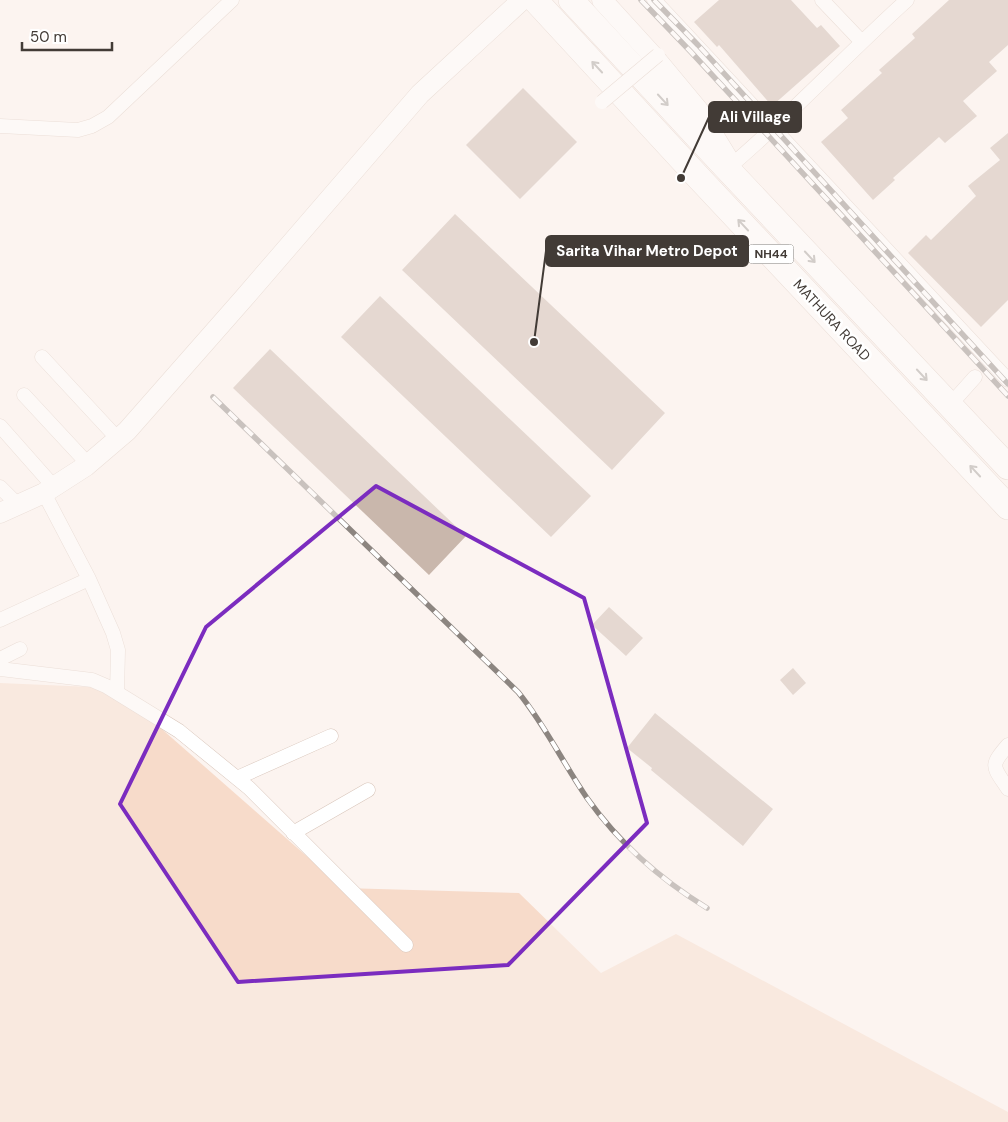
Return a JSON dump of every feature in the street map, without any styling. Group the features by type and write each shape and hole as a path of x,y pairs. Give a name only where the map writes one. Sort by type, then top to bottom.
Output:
{"highway":[{"name":"MATHURA ROAD","path":"535,0 699,178 1008,506"},
{"name":"MATHURA ROAD","path":"571,0 729,167 750,194 1008,467"}],"street":[{"path":"0,126 78,130 92,126 108,117 232,0"},
{"path":"0,487 9,509 49,490 88,464 118,439 244,298 420,94 522,0"},
{"path":"602,0 654,57 698,110 729,167 861,41 907,0"},
{"path":"654,0 1008,380"},
{"path":"822,0 861,41"},
{"path":"602,102 658,55"},
{"path":"42,357 118,439"},
{"path":"950,405 975,377"},
{"path":"24,395 88,464"},
{"path":"0,426 49,490 113,633 118,650 117,693"},
{"path":"0,620 89,579"},
{"path":"0,659 20,650"},
{"path":"0,669 92,680 106,686 179,731 237,778 406,945"},
{"path":"237,778 331,736"},
{"path":"1008,745 994,764 995,769 1008,789"},
{"path":"294,833 368,790"}],"highlighted area":[{"path":"376,486 584,598 647,823 508,965 238,982 120,804 206,627"}],"shaded area":[{"path":"0,683 115,688 343,888 519,893 601,973 676,934 1008,1112 1008,1122 0,1122"}],"building":[{"path":"719,0 791,0 817,28 821,25 840,46 772,106 719,45 717,47 694,22"},
{"path":"949,0 1008,0 1008,45 989,62 997,71 963,101 977,116 945,143 939,137 893,178 895,180 873,200 821,142 848,118 841,110 882,73 879,70 915,38 912,34"},
{"path":"523,88 577,142 520,199 466,145"},
{"path":"1008,133 1008,300 981,327 908,253 926,235 931,240 976,196 968,186 1000,160 990,148"},
{"path":"455,214 665,413 612,470 402,270"},
{"path":"380,296 591,496 551,537 341,337"},
{"path":"270,349 466,536 429,575 233,388"},
{"path":"609,607 643,638 626,656 592,625"},
{"path":"793,668 806,683 793,695 780,680"},
{"path":"655,713 773,809 743,846 627,748"}],"railway":[{"path":"641,0 1008,396"},
{"path":"654,0 698,45 1008,384"},
{"path":"213,397 518,692 599,814 641,859 673,885 707,908"}],"place":[{"name":"Ali Village","path":"681,178"},
{"name":"Sarita Vihar Metro Depot","path":"534,342"}]}
